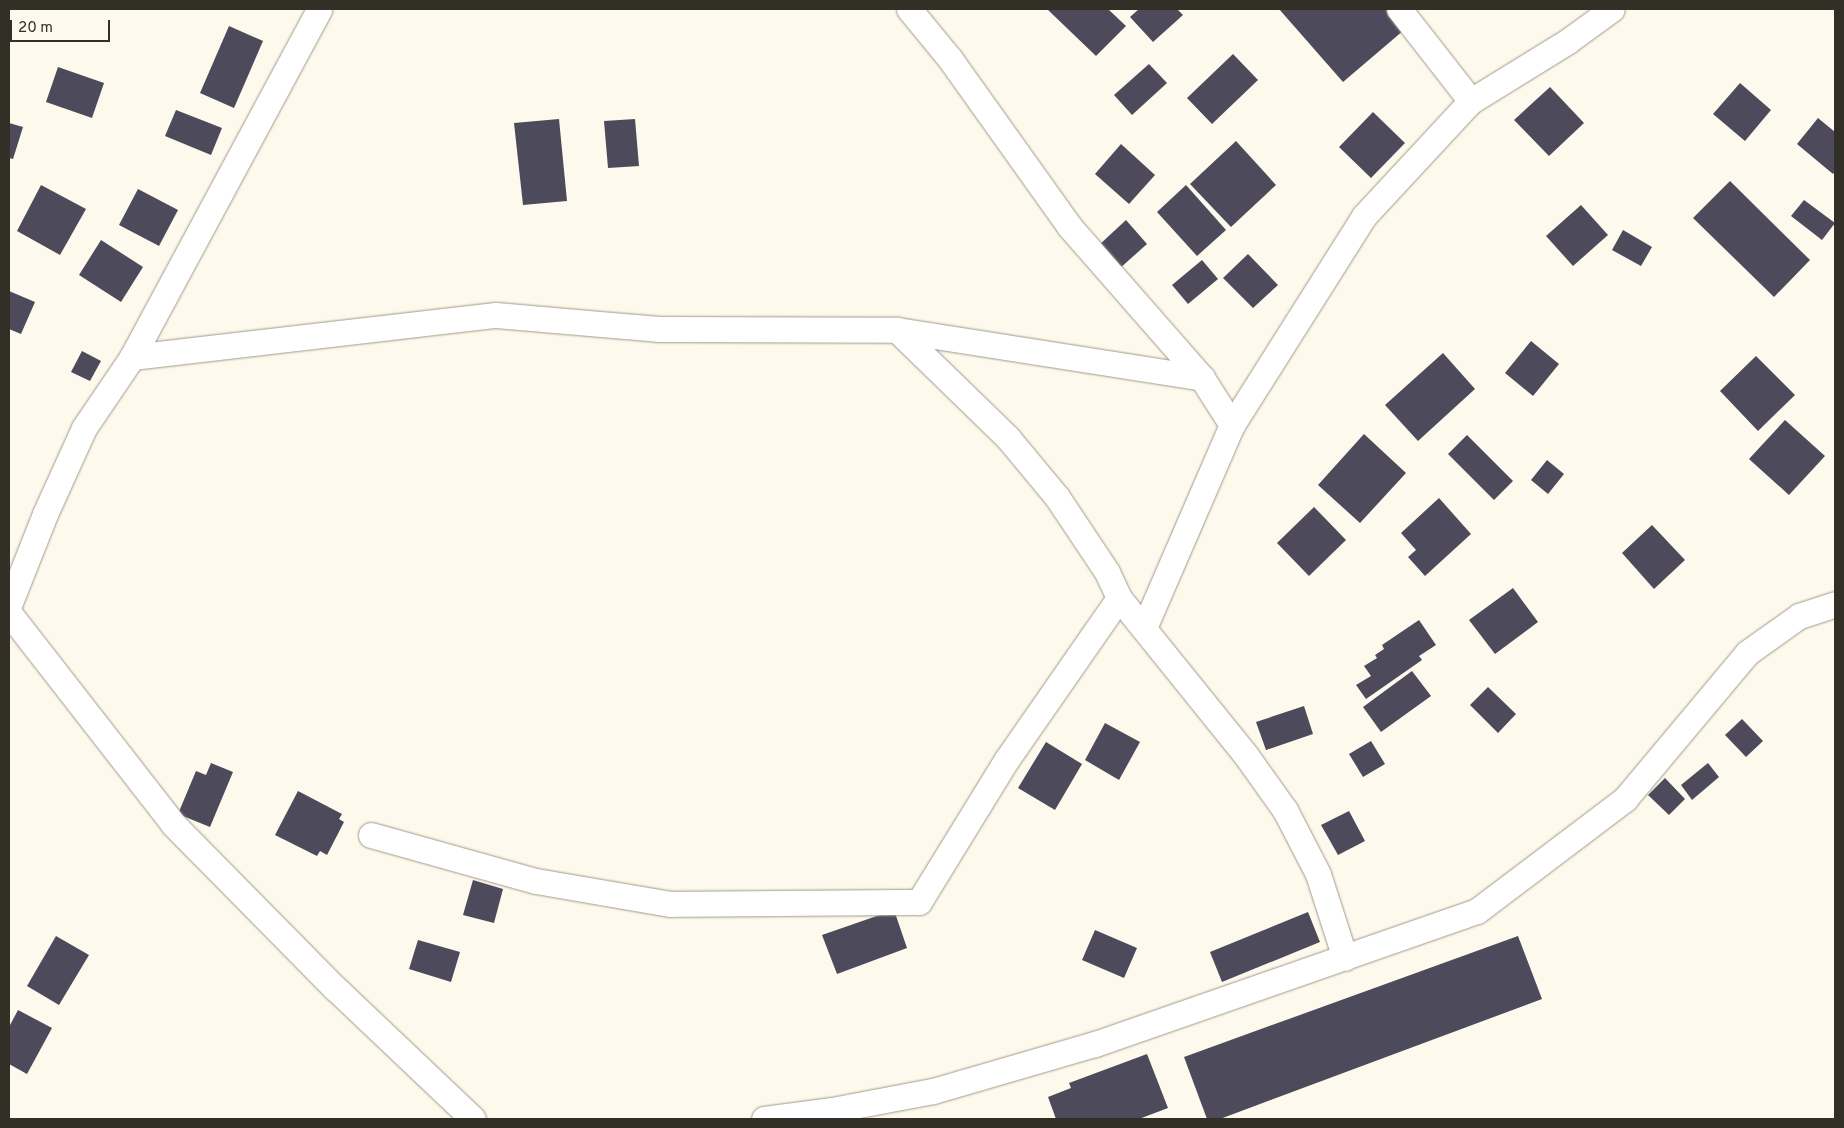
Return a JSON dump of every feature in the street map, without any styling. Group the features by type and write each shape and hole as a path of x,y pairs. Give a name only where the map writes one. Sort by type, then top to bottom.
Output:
{"street":[{"path":"9,606 44,514 84,428 132,357 319,9"},
{"path":"908,9 950,59 1069,226 1202,378 1232,425"},
{"path":"1399,9 1471,101"},
{"path":"1144,628 1232,425 1364,216 1471,101 1568,41 1612,9"},
{"path":"132,357 496,315 660,329 897,330 1202,378"},
{"path":"897,330 1008,438 1033,467 1067,512 1107,572 1119,598 1245,754 1285,810 1318,874 1345,958"},
{"path":"371,835 536,882 671,904 919,902 1007,759 1119,598"},
{"path":"764,1119 832,1110 933,1091 1095,1044 1478,911 1625,800 1747,653 1800,616 1835,604"},
{"path":"9,613 173,824 335,988 473,1119"}],"building":[{"path":"1047,9 1108,9 1126,26 1096,56"},
{"path":"1139,9 1177,9 1183,15 1153,42 1130,17"},
{"path":"1279,9 1386,9 1404,30 1343,82"},
{"path":"229,26 263,41 234,108 200,93"},
{"path":"1233,54 1258,80 1212,124 1187,98"},
{"path":"1149,64 1167,83 1132,115 1114,95"},
{"path":"58,67 104,83 92,118 46,102"},
{"path":"1740,83 1771,110 1745,141 1713,114"},
{"path":"1550,87 1584,123 1549,156 1514,120"},
{"path":"176,110 222,128 211,155 165,136"},
{"path":"1373,112 1405,143 1371,178 1339,147"},
{"path":"1818,118 1835,132 1835,171 1833,174 1797,144"},
{"path":"559,119 567,201 523,205 514,123"},
{"path":"635,119 639,166 608,168 604,121"},
{"path":"9,123 23,127 13,159 9,158"},
{"path":"1236,141 1276,185 1231,227 1190,184"},
{"path":"1121,144 1155,175 1129,204 1095,174"},
{"path":"1730,181 1810,260 1774,297 1693,218"},
{"path":"41,185 86,209 60,255 17,231"},
{"path":"1186,185 1226,230 1197,256 1157,212"},
{"path":"138,189 178,210 159,246 119,225"},
{"path":"1804,200 1835,223 1822,240 1791,216"},
{"path":"1581,205 1608,235 1573,266 1546,236"},
{"path":"1126,220 1147,244 1119,269 1098,246"},
{"path":"1623,230 1652,247 1641,266 1612,250"},
{"path":"101,240 143,267 121,302 79,275"},
{"path":"1248,254 1278,285 1253,308 1223,278"},
{"path":"1202,260 1218,279 1188,304 1172,285"},
{"path":"9,291 35,302 21,334 9,329"},
{"path":"1531,341 1559,364 1533,396 1505,373"},
{"path":"82,351 101,361 90,381 71,372"},
{"path":"1443,353 1475,389 1418,441 1385,405"},
{"path":"1756,356 1795,395 1758,431 1720,391"},
{"path":"1785,420 1825,456 1789,495 1749,459"},
{"path":"1364,434 1406,473 1360,523 1318,485"},
{"path":"1467,435 1513,481 1494,500 1448,454"},
{"path":"1547,460 1564,474 1548,494 1531,480"},
{"path":"1439,498 1471,534 1425,576 1408,557 1416,550 1401,533"},
{"path":"1314,507 1346,540 1309,576 1277,543"},
{"path":"1652,525 1685,560 1654,589 1622,553"},
{"path":"1513,588 1538,622 1495,654 1469,620"},
{"path":"1419,620 1436,645 1419,656 1422,660 1366,699 1356,685 1371,676 1364,666 1377,658 1375,655 1384,649 1382,645"},
{"path":"1412,671 1431,696 1381,732 1363,707"},
{"path":"1488,687 1516,714 1498,733 1470,705"},
{"path":"1304,706 1313,734 1266,750 1256,722"},
{"path":"1742,719 1763,741 1746,757 1725,735"},
{"path":"1105,723 1140,742 1119,780 1085,760"},
{"path":"1371,741 1385,764 1363,777 1349,754"},
{"path":"1046,742 1082,764 1055,810 1018,788"},
{"path":"211,763 233,772 210,827 178,814 196,771 206,775"},
{"path":"1708,763 1719,777 1692,800 1681,785"},
{"path":"1665,778 1685,799 1669,815 1648,795"},
{"path":"298,791 342,814 339,819 344,822 327,855 320,851 317,856 275,835"},
{"path":"1349,811 1365,841 1338,855 1321,825"},
{"path":"473,880 503,889 494,923 463,915"},
{"path":"894,910 907,948 837,974 822,935"},
{"path":"1308,912 1320,942 1222,982 1210,952"},
{"path":"1095,930 1137,948 1124,978 1082,960"},
{"path":"56,936 89,955 59,1005 27,986"},
{"path":"1518,936 1542,999 1220,1119 1207,1119 1184,1057"},
{"path":"418,940 460,952 451,982 409,969"},
{"path":"18,1010 52,1028 27,1074 9,1064 9,1027"},
{"path":"1147,1054 1168,1108 1139,1119 1056,1119 1048,1097 1071,1088 1069,1083"}]}
